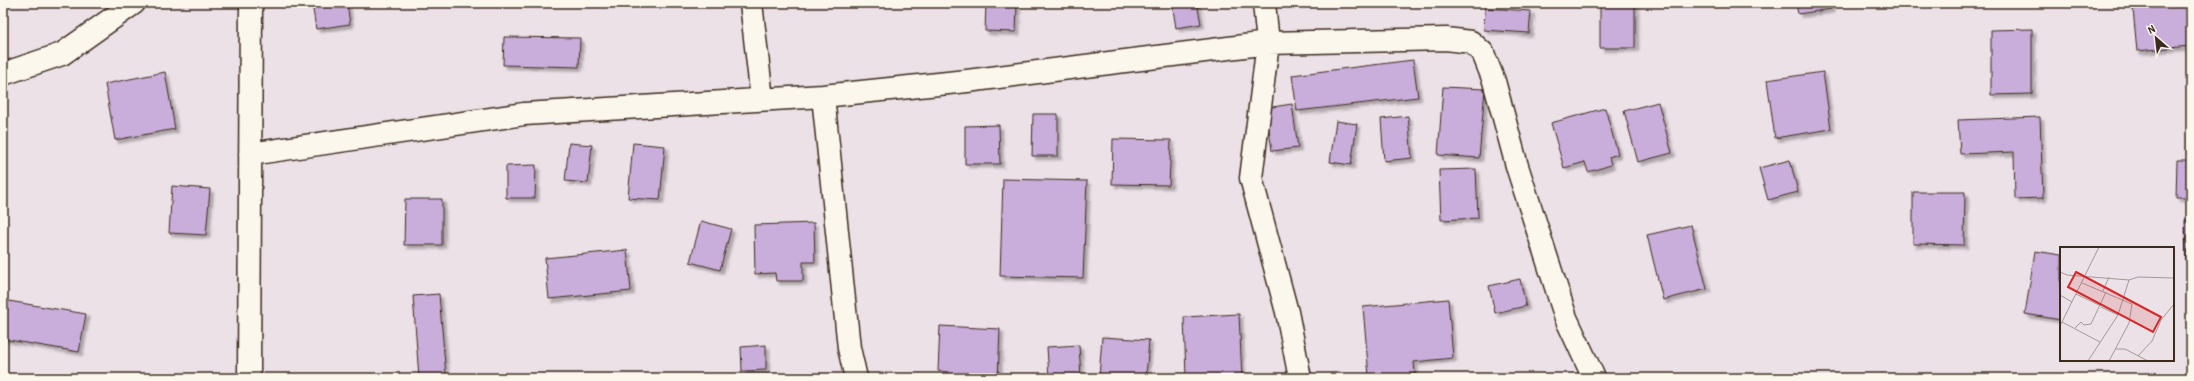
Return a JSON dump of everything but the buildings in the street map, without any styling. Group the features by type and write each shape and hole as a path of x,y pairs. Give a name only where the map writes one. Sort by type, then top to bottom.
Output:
{"street":[{"path":"3,74 62,54 134,3"},
{"path":"248,378 251,3"},
{"path":"751,3 762,99"},
{"path":"1264,3 1268,43 1251,178 1287,312 1300,378"},
{"path":"250,154 524,114 823,96 967,81 1268,43 1446,39 1471,42 1483,53 1494,81 1517,166 1566,318 1594,378"},
{"path":"823,96 849,348 856,378"}]}
